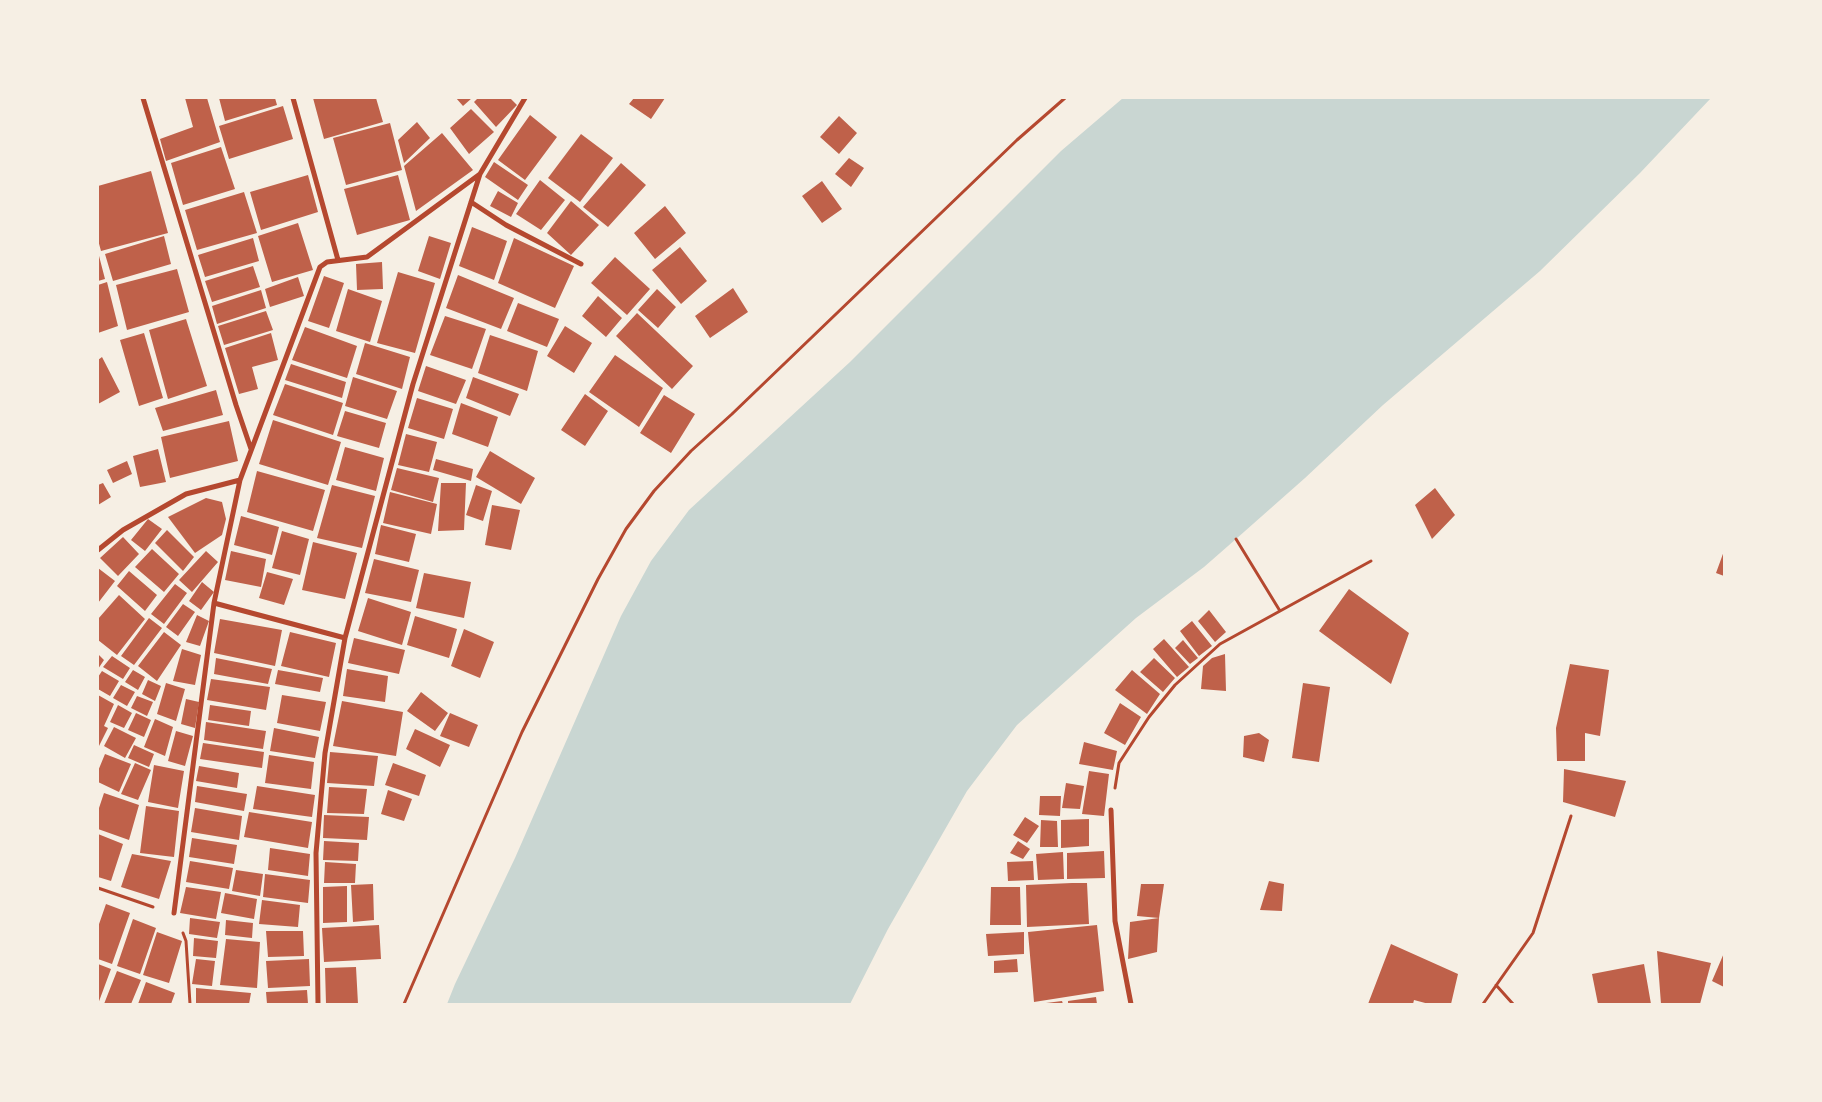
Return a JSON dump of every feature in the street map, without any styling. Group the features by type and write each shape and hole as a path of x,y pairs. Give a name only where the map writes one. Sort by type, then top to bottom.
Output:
{"street":[{"path":"143,98 252,449"},
{"path":"293,98 338,260"},
{"path":"318,1004 316,853 325,753 345,638 413,384 480,174 525,98"},
{"path":"174,913 214,602 240,480 320,267 328,262 367,257 480,174"},
{"path":"471,202 506,225 581,264"},
{"path":"98,550 123,530 186,494 240,480"},
{"path":"214,602 345,638"},
{"path":"1111,810 1115,921 1130,1004"}],"path":[{"path":"404,1004 522,732 598,579 626,529 642,506 691,450 732,414 1017,140 1065,98"},
{"path":"1236,540 1280,611"},
{"path":"1111,810 1119,763 1149,718 1175,685 1220,644 1371,561"},
{"path":"1483,1004 1533,933 1571,816"},
{"path":"1496,985 1513,1004"}],"shaded area":[{"path":"1123,98 1711,98 1640,173 1540,271 1383,405 1305,478 1204,567 1136,618 1017,725 967,791 888,929 850,1004 447,1004 515,858 621,616 651,561 689,510 850,362 1061,151"}],"building":[{"path":"185,98 207,98 220,142 166,161 160,139 193,127"},
{"path":"219,98 275,98 277,105 225,121"},
{"path":"313,98 376,98 383,122 324,139"},
{"path":"456,98 472,98 463,106"},
{"path":"478,98 510,98 517,105 496,127 474,102"},
{"path":"634,98 665,98 651,119 629,104"},
{"path":"283,106 293,139 229,159 219,126"},
{"path":"471,109 494,132 469,154 450,128"},
{"path":"530,115 557,137 525,180 498,160"},
{"path":"839,116 857,133 839,154 820,137"},
{"path":"417,122 430,138 404,163 398,140"},
{"path":"390,123 402,170 346,185 333,138"},
{"path":"442,133 473,170 416,211 404,166"},
{"path":"581,134 613,158 580,202 548,178"},
{"path":"221,147 235,189 183,205 171,163"},
{"path":"849,158 864,168 851,187 835,174"},
{"path":"494,162 528,185 518,200 485,177"},
{"path":"621,163 646,185 608,227 583,207"},
{"path":"151,171 168,233 101,251 98,240 98,186"},
{"path":"308,175 318,212 261,230 250,192"},
{"path":"398,175 410,220 357,235 344,189"},
{"path":"540,180 565,200 541,230 516,214"},
{"path":"822,181 842,209 822,223 802,196"},
{"path":"498,191 518,203 511,217 490,206"},
{"path":"244,192 257,233 197,250 185,210"},
{"path":"571,201 599,225 571,255 547,233"},
{"path":"665,206 686,233 655,259 634,233"},
{"path":"298,223 313,270 272,282 258,236"},
{"path":"472,227 507,241 494,280 459,266"},
{"path":"164,236 171,264 113,281 105,254"},
{"path":"429,236 451,243 440,279 418,271"},
{"path":"253,238 259,261 205,277 198,255"},
{"path":"514,238 574,266 555,308 498,283"},
{"path":"680,247 707,281 681,304 652,270"},
{"path":"98,252 105,279 98,281"},
{"path":"615,257 650,289 627,315 591,283"},
{"path":"382,262 383,289 357,290 356,264"},
{"path":"253,266 260,287 212,302 205,281"},
{"path":"177,269 189,312 127,330 116,285"},
{"path":"398,272 435,283 415,353 377,343"},
{"path":"458,275 514,298 501,329 446,308"},
{"path":"324,276 344,283 329,328 308,321"},
{"path":"298,277 304,296 270,307 265,289"},
{"path":"107,282 118,326 98,333 98,285"},
{"path":"733,288 748,312 710,338 695,316"},
{"path":"348,289 382,301 370,342 336,331"},
{"path":"657,289 676,307 658,328 638,310"},
{"path":"261,290 266,308 217,324 212,306"},
{"path":"598,296 622,318 606,337 582,316"},
{"path":"518,303 559,319 547,347 507,331"},
{"path":"266,311 273,330 224,345 218,326"},
{"path":"637,313 693,366 672,389 616,336"},
{"path":"445,316 486,329 472,369 430,355"},
{"path":"186,319 207,386 168,399 149,330"},
{"path":"565,326 592,343 574,373 547,356"},
{"path":"305,327 357,346 347,378 292,360"},
{"path":"144,333 163,398 139,406 120,340"},
{"path":"271,333 278,360 252,367 258,389 239,394 225,348"},
{"path":"490,335 538,351 527,391 478,373"},
{"path":"365,343 410,357 402,389 356,374"},
{"path":"615,355 663,388 639,427 589,392"},
{"path":"102,357 120,392 98,404 98,360"},
{"path":"291,364 346,382 342,398 285,380"},
{"path":"426,366 466,380 456,404 418,391"},
{"path":"353,377 397,391 387,419 345,406"},
{"path":"473,377 519,394 510,416 466,398"},
{"path":"285,384 343,403 333,435 273,415"},
{"path":"216,390 223,415 163,431 155,408"},
{"path":"585,394 608,411 585,446 561,430"},
{"path":"664,395 695,414 671,453 640,433"},
{"path":"417,398 453,409 444,439 408,428"},
{"path":"461,403 498,417 488,447 452,434"},
{"path":"345,411 386,423 379,448 337,436"},
{"path":"273,420 341,442 328,485 259,464"},
{"path":"229,421 238,461 170,478 161,437"},
{"path":"406,434 437,442 429,472 398,465"},
{"path":"345,447 384,458 376,491 336,480"},
{"path":"158,449 166,482 140,487 133,456"},
{"path":"490,451 535,478 521,504 476,477"},
{"path":"436,459 473,469 471,481 433,470"},
{"path":"127,461 132,474 113,483 107,470"},
{"path":"397,468 439,478 433,502 391,490"},
{"path":"257,471 325,490 313,531 247,512"},
{"path":"103,483 111,497 98,505 98,485"},
{"path":"441,483 466,483 464,530 438,531"},
{"path":"332,485 375,496 362,548 317,538"},
{"path":"476,485 492,491 483,521 466,515"},
{"path":"1435,488 1455,515 1432,539 1415,505"},
{"path":"390,492 437,504 431,534 383,523"},
{"path":"206,498 222,502 226,519 222,535 195,553 168,517"},
{"path":"492,505 520,510 511,550 485,545"},
{"path":"241,516 279,527 272,555 234,545"},
{"path":"148,519 162,529 145,551 131,540"},
{"path":"381,525 416,534 409,562 375,554"},
{"path":"167,530 194,557 183,571 155,543"},
{"path":"282,531 309,539 300,575 272,568"},
{"path":"123,537 139,554 118,576 100,558"},
{"path":"313,542 357,553 345,599 302,590"},
{"path":"152,549 179,574 164,592 135,567"},
{"path":"206,551 218,562 192,592 179,580"},
{"path":"231,551 266,559 261,587 225,580"},
{"path":"1724,551 1724,576 1716,573"},
{"path":"374,559 419,570 411,602 365,593"},
{"path":"98,568 115,581 98,603"},
{"path":"129,571 157,595 145,611 117,586"},
{"path":"267,572 293,579 284,605 259,598"},
{"path":"424,573 471,582 464,618 416,608"},
{"path":"202,582 214,592 201,610 189,601"},
{"path":"175,584 187,593 164,624 151,614"},
{"path":"1349,589 1409,633 1391,684 1319,631"},
{"path":"119,595 145,619 117,655 98,640 98,619"},
{"path":"368,598 411,612 402,645 358,631"},
{"path":"183,604 195,612 178,636 166,627"},
{"path":"1209,610 1226,632 1215,642 1198,621"},
{"path":"197,615 209,621 200,646 186,642"},
{"path":"415,616 457,629 449,658 407,645"},
{"path":"149,618 162,628 134,665 121,656"},
{"path":"220,619 282,630 275,666 214,653"},
{"path":"1192,621 1212,646 1199,656 1180,631"},
{"path":"464,629 494,642 480,678 451,666"},
{"path":"164,632 181,645 157,681 138,666"},
{"path":"290,632 336,643 329,677 281,666"},
{"path":"354,638 405,650 399,674 348,663"},
{"path":"1164,639 1189,667 1177,677 1153,649"},
{"path":"1183,640 1198,658 1190,664 1175,648"},
{"path":"182,649 201,655 195,685 173,681"},
{"path":"98,654 104,660 98,669"},
{"path":"1225,654 1226,691 1201,689 1203,666 1212,658"},
{"path":"112,656 130,668 123,679 103,667"},
{"path":"216,658 272,669 268,684 214,674"},
{"path":"1154,658 1175,678 1163,692 1140,672"},
{"path":"1570,664 1609,670 1600,736 1585,733 1585,761 1557,761 1556,728"},
{"path":"347,669 388,676 385,702 343,696"},
{"path":"133,670 145,677 138,690 125,682"},
{"path":"278,670 323,678 320,692 275,684"},
{"path":"1132,670 1160,694 1147,714 1115,690"},
{"path":"102,671 119,681 110,696 98,689 98,677"},
{"path":"211,679 270,687 266,710 207,700"},
{"path":"148,680 161,686 155,701 142,694"},
{"path":"166,683 185,689 176,721 157,714"},
{"path":"1303,683 1330,687 1319,762 1292,758"},
{"path":"121,685 135,692 127,706 113,698"},
{"path":"421,692 448,713 435,731 407,711"},
{"path":"98,695 114,704 104,726 108,728 98,748"},
{"path":"282,695 326,702 320,731 277,723"},
{"path":"137,696 153,702 147,716 131,708"},
{"path":"186,699 199,702 195,728 181,724"},
{"path":"342,701 403,712 396,756 333,746"},
{"path":"1120,703 1141,717 1125,745 1104,733"},
{"path":"118,705 132,713 124,728 110,722"},
{"path":"210,705 251,711 249,726 208,720"},
{"path":"136,713 151,720 144,737 128,730"},
{"path":"450,713 478,725 469,747 440,736"},
{"path":"155,719 173,727 165,756 144,747"},
{"path":"206,722 266,731 263,749 204,740"},
{"path":"114,727 136,738 125,758 104,746"},
{"path":"274,728 319,737 315,758 270,751"},
{"path":"415,729 450,745 440,767 406,749"},
{"path":"176,731 193,736 185,766 168,761"},
{"path":"1259,733 1269,740 1264,762 1243,757 1244,736"},
{"path":"1084,742 1117,751 1113,770 1079,764"},
{"path":"203,743 264,752 262,768 200,759"},
{"path":"134,745 154,754 149,767 128,758"},
{"path":"330,752 378,756 374,786 327,783"},
{"path":"105,754 131,764 119,792 98,782 98,771"},
{"path":"269,755 314,762 311,789 265,783"},
{"path":"135,763 151,770 138,800 121,794"},
{"path":"393,763 426,775 419,796 385,785"},
{"path":"154,765 184,771 178,808 148,802"},
{"path":"199,766 239,773 237,788 196,781"},
{"path":"1564,769 1626,781 1615,817 1563,802"},
{"path":"1089,771 1109,774 1104,816 1082,814"},
{"path":"1066,783 1084,786 1080,809 1062,808"},
{"path":"197,786 247,794 244,811 195,802"},
{"path":"257,786 315,795 312,817 253,809"},
{"path":"329,787 367,789 364,814 327,813"},
{"path":"388,790 412,799 404,821 381,814"},
{"path":"104,793 139,805 129,840 98,829 98,811"},
{"path":"1040,796 1061,796 1060,816 1039,815"},
{"path":"146,806 179,811 174,857 140,853"},
{"path":"195,808 242,816 239,840 191,832"},
{"path":"249,812 312,822 308,848 244,837"},
{"path":"324,815 369,817 367,840 323,838"},
{"path":"1025,817 1039,826 1027,843 1013,835"},
{"path":"1089,819 1089,846 1061,848 1061,820"},
{"path":"1041,820 1057,821 1058,847 1040,847"},
{"path":"98,834 123,844 111,881 98,877"},
{"path":"192,838 237,845 234,864 189,857"},
{"path":"324,841 359,843 358,861 323,860"},
{"path":"1018,841 1030,849 1023,859 1010,853"},
{"path":"270,848 310,854 308,876 268,870"},
{"path":"1104,851 1105,878 1067,879 1067,853"},
{"path":"1063,852 1064,879 1038,880 1036,854"},
{"path":"132,854 171,861 159,899 121,887"},
{"path":"190,861 233,868 229,889 186,882"},
{"path":"1033,861 1034,880 1008,881 1007,862"},
{"path":"325,862 356,864 355,883 324,883"},
{"path":"236,870 263,874 260,896 232,891"},
{"path":"265,874 310,880 308,903 263,897"},
{"path":"1269,881 1284,884 1282,911 1260,910"},
{"path":"1087,883 1089,924 1027,927 1026,885"},
{"path":"373,884 374,920 353,922 351,885"},
{"path":"1141,884 1164,884 1159,918 1137,916"},
{"path":"347,886 347,922 323,923 323,887"},
{"path":"186,887 221,892 216,919 180,913"},
{"path":"991,887 1020,887 1021,925 990,925"},
{"path":"225,893 257,899 254,919 221,913"},
{"path":"262,900 300,905 298,927 259,924"},
{"path":"106,904 130,913 112,964 98,959 98,927"},
{"path":"190,918 220,922 217,938 189,934"},
{"path":"1159,918 1157,952 1128,959 1130,922"},
{"path":"133,919 156,928 140,974 117,966"},
{"path":"226,920 253,923 252,938 225,935"},
{"path":"379,925 381,959 324,962 322,928"},
{"path":"1097,925 1104,991 1034,1002 1028,932"},
{"path":"266,931 303,931 304,956 268,957"},
{"path":"157,932 182,941 169,983 143,975"},
{"path":"1024,932 1024,954 988,956 986,934"},
{"path":"194,938 218,941 216,958 193,956"},
{"path":"226,939 260,942 257,988 220,985"},
{"path":"1391,944 1458,974 1451,1004 1429,1004 1414,1000 1413,1004 1368,1004"},
{"path":"1657,951 1711,963 1700,1004 1661,1004"},
{"path":"1724,953 1724,987 1712,981"},
{"path":"196,959 215,961 212,986 192,984"},
{"path":"309,959 310,986 268,988 266,961"},
{"path":"1017,959 1018,972 994,973 994,961"},
{"path":"98,964 111,969 98,1004"},
{"path":"1644,964 1651,1004 1598,1004 1592,974"},
{"path":"356,967 358,1004 326,1004 325,968"},
{"path":"117,971 141,980 131,1004 104,1004"},
{"path":"146,982 175,993 171,1004 138,1004"},
{"path":"196,988 251,993 249,1004 196,1004"},
{"path":"307,990 308,1004 267,1004 266,992"},
{"path":"1096,997 1097,1004 1068,1004 1068,1001"},
{"path":"1062,1001 1063,1004 1046,1004 1046,1003"}]}
